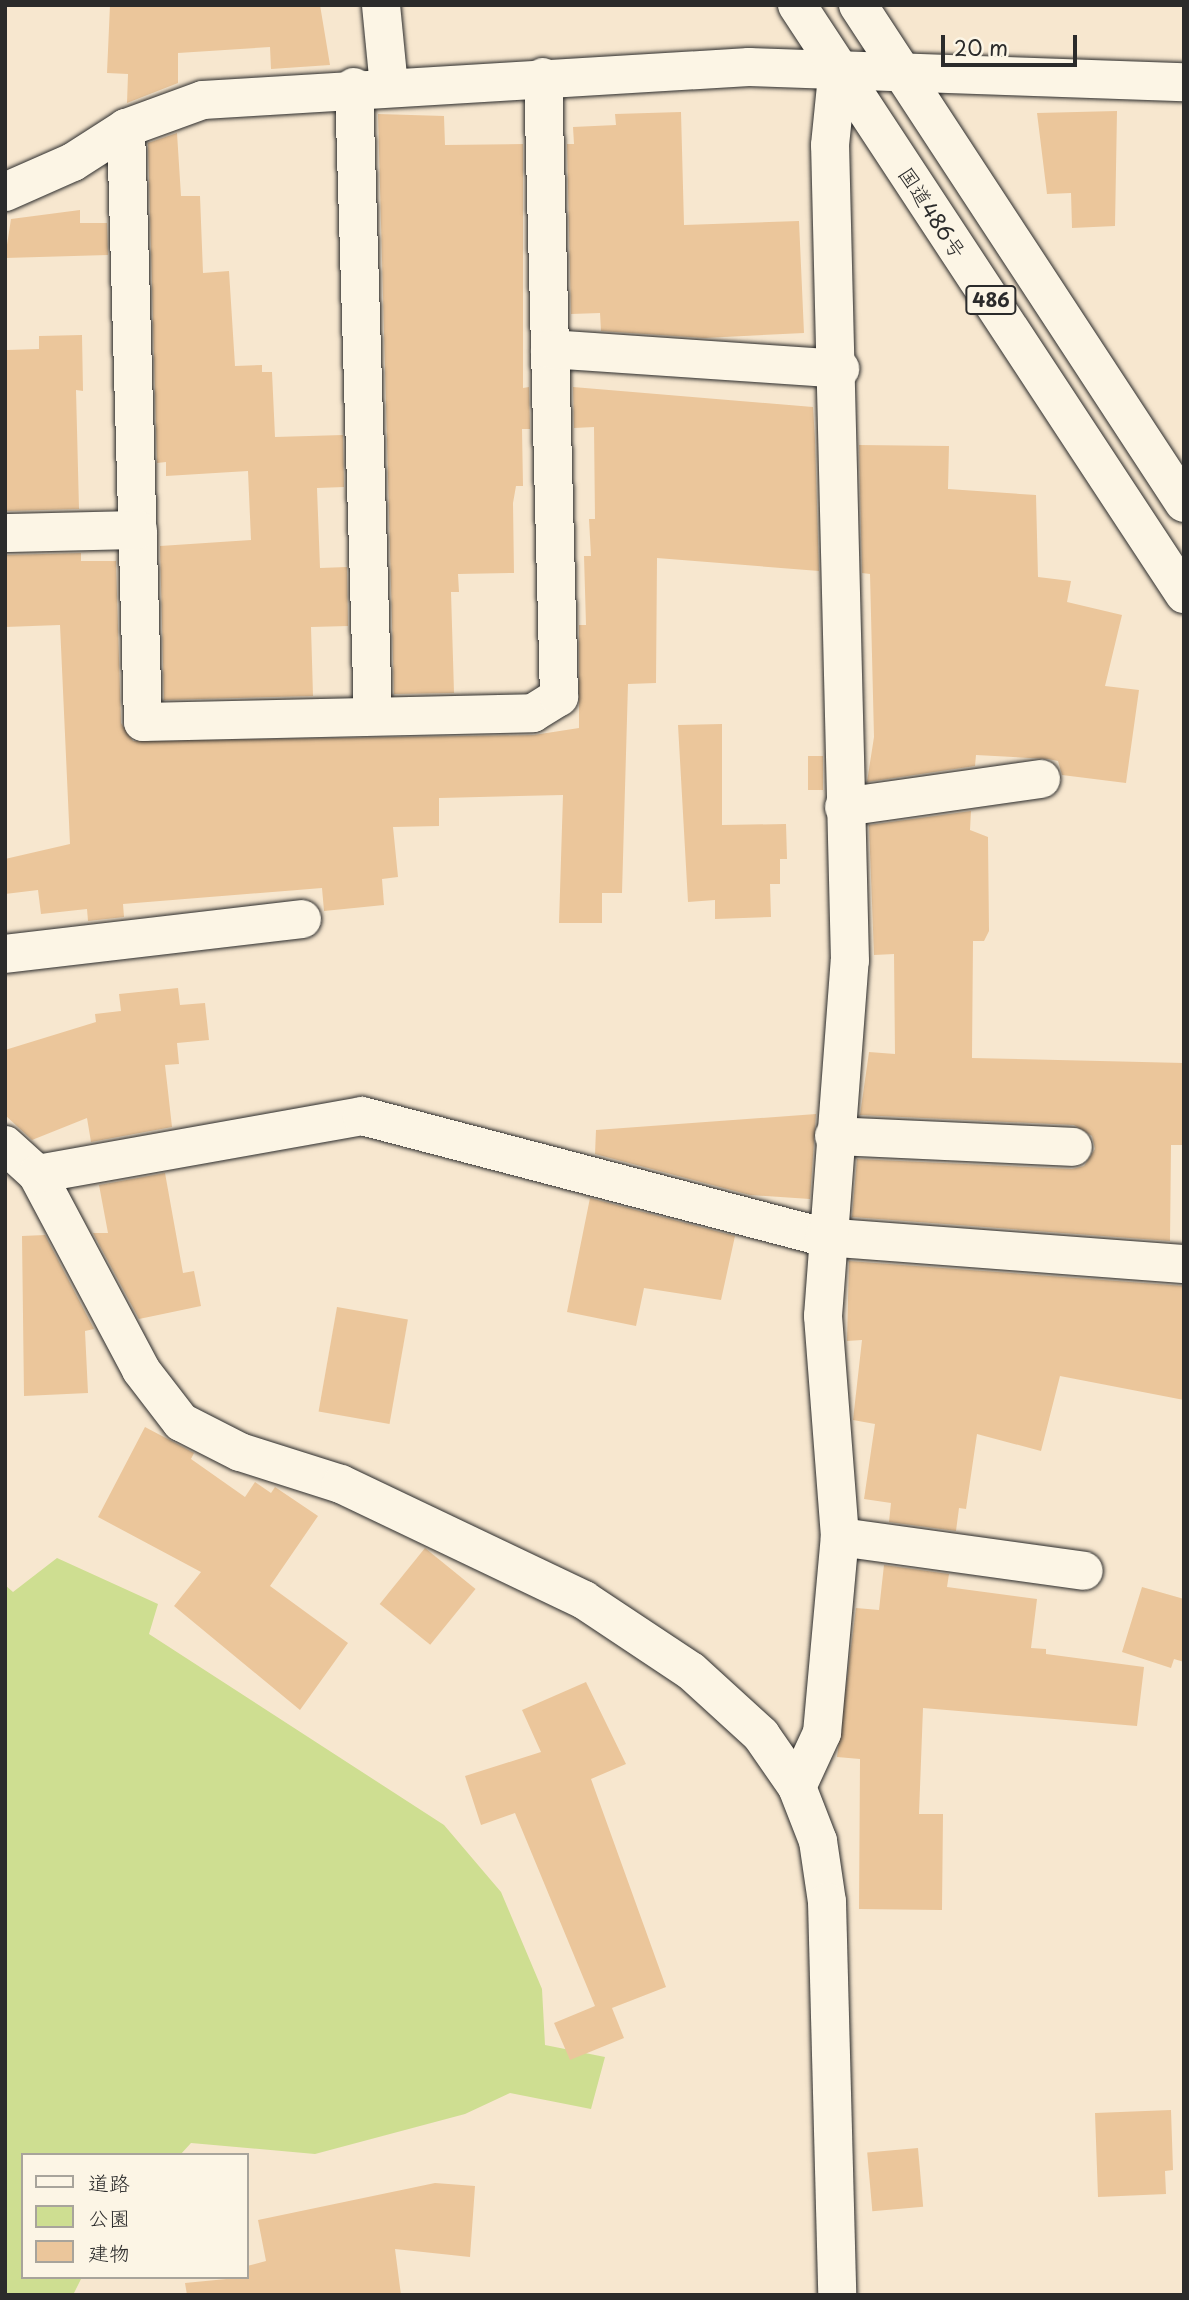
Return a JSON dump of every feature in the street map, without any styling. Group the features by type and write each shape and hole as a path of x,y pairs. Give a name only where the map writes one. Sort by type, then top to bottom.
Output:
{"main road":[{"path":"373,716 371,87 381,5"},
{"name":"国道486号","path":"797,5 1184,594"},
{"name":"486","path":"858,5 1184,503"},
{"path":"797,1787 822,1733 840,1537 823,1316 824,1237 850,961 844,807 840,369 830,145 838,66"},
{"path":"5,192 73,162 126,128 203,100 371,87 838,66 904,74 1184,82"},
{"path":"126,128 143,722 533,713 559,697 543,78"},
{"path":"550,349 840,369"},
{"path":"5,533 138,530"},
{"path":"844,807 1041,779"},
{"path":"5,954 302,919"},
{"path":"37,1174 362,1116 824,1237 1184,1264"},
{"path":"834,1136 1073,1147"},
{"path":"5,1145 37,1174 141,1370 181,1422 240,1452 341,1484 584,1600 691,1671 761,1735 797,1787 818,1841 827,1902 837,2295"},
{"path":"840,1537 1084,1572"}],"green space":[{"path":"57,1558 158,1604 149,1634 444,1825 501,1892 542,1989 545,2045 605,2057 591,2109 510,2093 465,2114 315,2154 191,2143 182,2153 21,2153 21,2279 81,2279 73,2295 5,2295 5,1585 13,1592"}],"building":[{"path":"110,5 320,5 330,65 271,69 270,47 178,53 178,83 127,103 128,74 107,73"},
{"path":"1117,111 1115,226 1072,228 1071,193 1047,194 1037,113"},
{"path":"681,112 684,225 799,221 804,333 704,338 601,331 600,313 571,314 567,144 574,144 573,127 616,125 615,114"},
{"path":"378,114 444,116 445,145 523,144 523,388 529,387 530,429 522,429 523,486 516,486 513,503 514,573 458,574 459,592 451,592 454,693 394,694"},
{"path":"177,133 181,196 200,196 203,273 229,271 235,366 262,365 262,372 272,372 275,437 343,435 344,487 317,488 320,568 347,567 348,626 311,627 313,696 164,700 160,546 251,540 248,471 166,476 166,462 157,463 148,143"},
{"path":"80,210 80,223 107,223 108,255 5,258 11,219"},
{"path":"82,335 83,391 76,390 79,509 7,511 7,350 39,349 39,336"},
{"path":"573,387 813,407 815,439 819,571 657,558 656,683 628,684 622,893 602,893 602,923 559,923 563,795 439,798 439,826 393,827 398,877 382,879 384,905 324,911 322,888 123,904 124,917 88,921 87,909 41,914 38,890 5,894 5,859 70,844 60,625 5,627 5,555 81,553 81,561 116,561 121,723 133,741 534,735 579,728 579,625 586,625 584,556 591,556 589,519 595,519 594,427 574,428"},
{"path":"859,445 949,446 948,489 1036,495 1038,577 1071,581 1067,602 1122,615 1105,686 1139,690 1126,783 1062,775 1058,761 1048,759 976,755 975,766 867,782 874,737 870,574 862,573"},
{"path":"722,724 722,825 786,824 787,859 780,859 780,884 770,884 771,917 715,919 715,900 688,902 678,725"},
{"path":"808,756 823,756 823,790 808,790"},
{"path":"971,811 970,830 988,837 989,931 984,941 973,941 972,1058 1184,1063 1184,1145 1171,1145 1170,1241 852,1217 857,1159 1072,1169 1084,1166 1095,1149 1092,1136 1074,1125 860,1115 869,1052 895,1054 894,954 874,955 869,825"},
{"path":"178,988 180,1005 205,1003 209,1040 177,1043 179,1064 165,1065 172,1127 91,1142 87,1118 32,1140 5,1115 5,1050 96,1022 95,1014 121,1011 119,994"},
{"path":"816,1114 810,1199 750,1195 595,1154 596,1130"},
{"path":"165,1173 183,1273 194,1271 201,1306 139,1319 93,1233 108,1233 99,1185"},
{"path":"590,1198 735,1236 721,1300 644,1288 636,1326 567,1312"},
{"path":"45,1235 94,1329 85,1331 88,1393 24,1396 22,1236"},
{"path":"849,1261 1184,1286 1184,1400 1060,1376 1041,1451 977,1434 966,1509 959,1508 956,1531 889,1522 891,1503 864,1499 875,1424 853,1420 862,1340 847,1341"},
{"path":"337,1307 408,1320 389,1424 319,1411"},
{"path":"145,1427 194,1453 191,1459 245,1497 255,1482 271,1493 275,1487 318,1516 270,1586 348,1643 300,1710 174,1606 201,1572 98,1517"},
{"path":"425,1548 476,1589 430,1645 380,1604"},
{"path":"884,1565 949,1574 947,1587 1037,1599 1031,1648 1046,1649 1046,1654 1144,1667 1137,1726 923,1708 919,1814 943,1814 942,1910 859,1909 860,1759 837,1757 856,1608 879,1610"},
{"path":"1142,1587 1184,1599 1184,1662 1174,1659 1171,1668 1122,1652"},
{"path":"586,1682 626,1764 591,1779 666,1987 612,2008 624,2038 570,2060 554,2023 595,2006 515,1813 481,1825 465,1776 541,1752 522,1710"},
{"path":"1171,2110 1173,2170 1165,2171 1166,2194 1098,2197 1095,2113"},
{"path":"918,2148 923,2207 872,2211 867,2152"},
{"path":"435,2183 475,2186 470,2257 395,2249 401,2295 187,2295 185,2283 248,2279 248,2266 266,2261 258,2220"}]}
